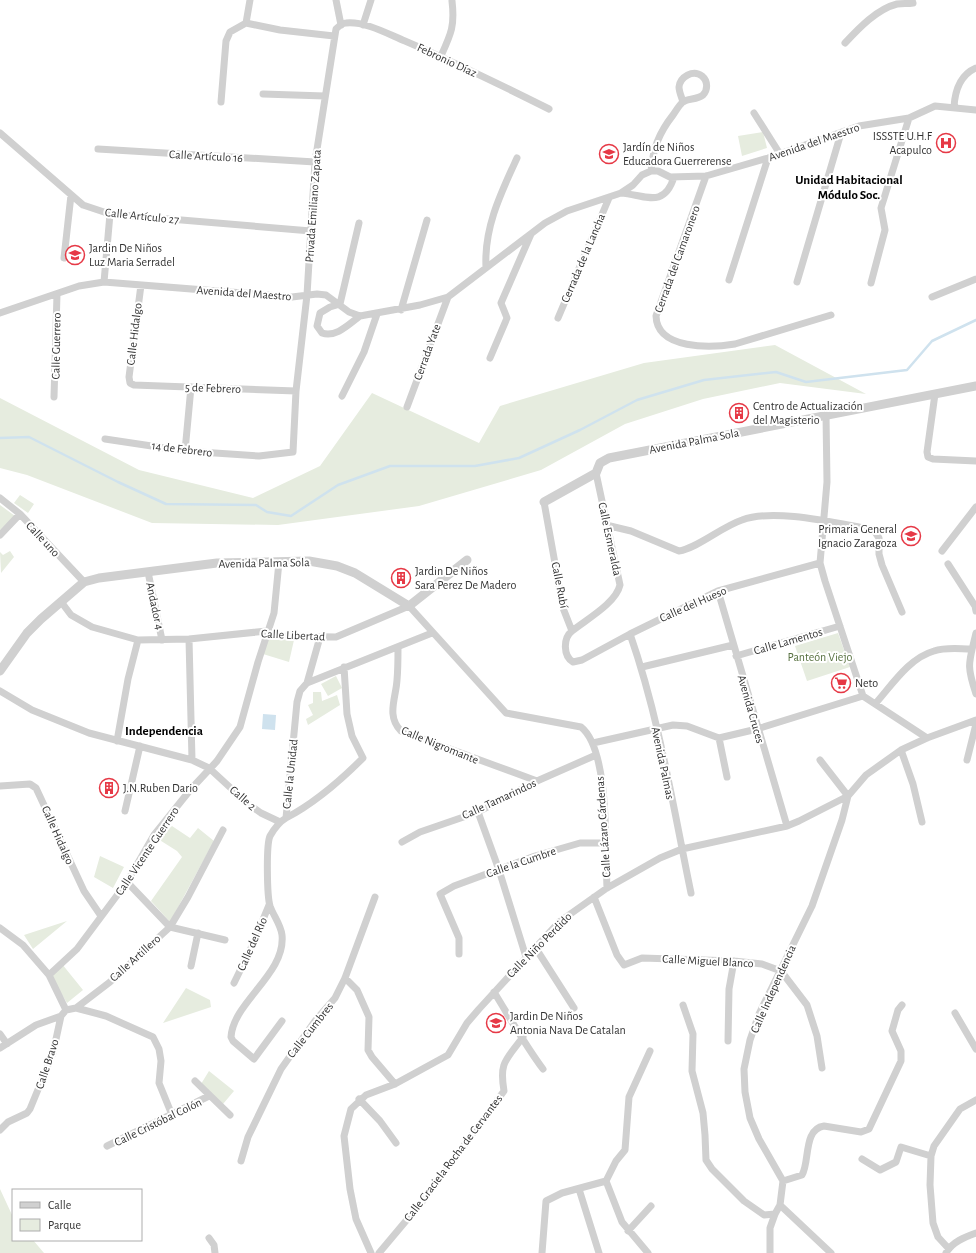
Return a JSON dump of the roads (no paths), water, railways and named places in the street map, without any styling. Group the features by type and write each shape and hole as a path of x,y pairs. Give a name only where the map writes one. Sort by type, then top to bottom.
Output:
{"street":[{"path":"246,23 250,0"},
{"path":"336,0 341,25"},
{"path":"363,25 371,0"},
{"path":"845,43 857,30 879,13 897,4 913,4 912,0"},
{"path":"441,56 452,31 454,20 452,1"},
{"path":"221,102 226,41 230,32 246,23 280,30 334,36"},
{"name":"Febronio Díaz","path":"341,25 346,23 363,25 441,56 550,108"},
{"name":"Privada Emiliano Zapata","path":"296,391 307,295 315,162 334,36 336,29 341,25"},
{"path":"954,107 955,93 962,78 976,68"},
{"path":"359,223 340,304 330,307 320,313 317,326 322,333 328,335 336,333 360,316 401,310 448,297 545,223 567,211 621,193 642,175 651,171 656,142 661,130 683,102 696,99 703,95 707,89 706,82 702,76 695,73 688,75 682,80 679,88 683,102"},
{"path":"263,94 325,96"},
{"name":"Avenida del Maestro","path":"651,171 674,177 706,176 768,158 880,121 909,118 935,106 976,110"},
{"path":"754,113 780,154"},
{"path":"871,283 885,230 881,208 909,118"},
{"name":"Calle Artículo 27","path":"0,133 83,205 96,211 110,214 310,231"},
{"path":"797,282 841,133"},
{"name":"Calle Artículo 16","path":"98,149 315,162"},
{"path":"486,267 485,247 488,230 500,195 517,158"},
{"path":"729,280 768,158"},
{"name":"Cerrada del Camaronero","path":"706,176 656,316 656,324 659,330 680,343 699,347 720,346 735,344 831,315"},
{"path":"621,193 635,194 653,199 661,196 671,189 674,177"},
{"path":"64,258 71,195"},
{"name":"Cerrada de la Lancha","path":"558,318 609,198"},
{"path":"104,282 110,214"},
{"path":"401,310 428,220"},
{"path":"490,358 507,318 501,303 531,233"},
{"path":"932,297 976,279"},
{"name":"Avenida del Maestro","path":"0,313 79,286 104,282 292,297 326,295 349,312 360,316"},
{"name":"Calle Hidalgo","path":"130,383 129,377 141,285"},
{"name":"Calle Guerrero","path":"54,397 57,294"},
{"name":"Cerrada Yate","path":"407,407 448,297"},
{"path":"342,396 364,352 376,314"},
{"name":"5 de Febrero","path":"130,383 134,385 296,391"},
{"name":"Avenida Palma Sola","path":"544,502 596,473 600,463 609,458 976,386"},
{"path":"185,451 190,387"},
{"name":"14 de Febrero","path":"105,439 185,451 259,456 293,452 296,391"},
{"path":"934,394 927,452 928,457 933,459 976,461"},
{"path":"826,415 827,482 820,563 863,696 927,738"},
{"name":"Calle Esmeralda","path":"572,631 612,600 618,593 620,585 596,473"},
{"name":"Calle uno","path":"0,498 20,514 84,582"},
{"name":"Calle Rubí","path":"544,502 563,608 572,631"},
{"path":"942,551 971,516 976,507"},
{"path":"0,535 20,514"},
{"path":"606,525 631,531 679,551 686,550 721,529 750,518 767,516 869,529 875,532 878,538 879,554 882,565 902,612"},
{"path":"468,560 405,604 506,713 581,727 588,732 593,743 672,725 687,726 719,738 757,729 863,696"},
{"name":"Avenida Palma Sola","path":"84,582 105,577 217,563 309,561 337,566 355,573 405,604"},
{"name":"Calle Vicente Guerrero","path":"49,975 77,949 127,882 154,835 230,744 240,727 276,603 279,562"},
{"name":"Calle del Hueso","path":"572,631 567,635 565,641 568,656 573,662 582,660 630,634 718,591 820,563"},
{"path":"948,564 975,606 976,611"},
{"name":"Andador 4","path":"148,572 162,640"},
{"path":"0,671 27,633 84,582"},
{"name":"Avenida Cruces","path":"718,591 757,729 787,826"},
{"name":"Calle Libertad","path":"62,603 71,615 92,627 138,640 189,639 267,631 281,636 336,637 347,634 405,604"},
{"name":"Calle Lamentos","path":"736,656 840,626"},
{"path":"307,683 344,667 398,648 432,633"},
{"name":"Avenida Palmas","path":"630,634 642,667 691,893"},
{"path":"976,634 968,661 976,694"},
{"name":"Calle la Unidad","path":"282,1021 254,1059 232,1041 231,1037 238,1018 272,970 280,952 282,934 269,905 267,885 269,837 283,820 297,702 300,692 307,683 320,637"},
{"path":"189,639 192,760"},
{"path":"117,741 128,679 138,640"},
{"path":"642,667 733,645"},
{"name":"Calle Nigromante","path":"398,648 397,682 392,706 392,716 396,726 401,731 537,781"},
{"path":"876,704 914,662 924,655 936,650 971,649"},
{"path":"283,820 300,811 322,795 363,758 352,736 346,714 344,667"},
{"name":"Calle 2","path":"0,691 32,710 89,733 192,760 209,768 247,803 261,813 283,820"},
{"name":"Calle Niño Perdido","path":"360,1099 366,1095 395,1084 448,1055 467,1023 535,947 559,922 607,888 660,858 682,850 787,826 848,796 866,775 901,750 927,738 976,720"},
{"path":"967,760 976,724"},
{"path":"719,738 727,777"},
{"name":"Calle Lázaro Cárdenas","path":"593,743 603,785 607,888"},
{"path":"125,811 140,746"},
{"path":"901,750 913,784 922,822"},
{"name":"Calle Tamarindos","path":"402,842 420,832 478,812 537,781 596,755"},
{"path":"820,760 848,796"},
{"name":"Calle Hidalgo","path":"2,784 30,784 36,788 84,891 101,916"},
{"name":"Calle Independencia","path":"783,1181 759,1139 750,1118 745,1092 744,1069 750,1040 759,1014 812,906 842,820 848,796"},
{"path":"478,812 499,870 526,957"},
{"name":"Calle Artillero","path":"66,1010 76,1008 110,982 170,926 188,897 223,830"},
{"name":"Calle la Cumbre","path":"459,954 459,938 440,894 454,886 534,856 580,843 605,843"},
{"path":"127,882 170,926 224,940"},
{"name":"Calle Cumbres","path":"241,1161 248,1137 281,1069 315,1021 335,998 345,978 375,897"},
{"name":"Calle Miguel Blanco","path":"594,897 617,955 624,965 642,958 734,961 762,964 780,971"},
{"name":"Calle del Río","path":"234,983 254,944 269,905"},
{"path":"0,928 23,945 49,975 66,1010 61,1016 36,1025 0,1048"},
{"path":"191,966 198,933"},
{"path":"535,947 574,1008"},
{"path":"728,1041 729,989 734,961"},
{"path":"780,971 807,1005 817,1036 822,1068"},
{"path":"345,978 357,990 369,1017 368,1050 372,1057 395,1084"},
{"path":"494,992 523,1037 528,1048 543,1069"},
{"path":"683,1005 693,1034 692,1071 706,1135 706,1160 712,1169 744,1201 764,1215 775,1214"},
{"path":"770,1253 770,1228 780,1205 783,1181 802,1175 806,1169 807,1150 815,1129 818,1127 861,1132 869,1129 901,1061 900,1051 892,1031 898,1010 902,1005"},
{"path":"76,1008 106,1016 153,1037 159,1049 161,1061 158,1083 172,1115"},
{"path":"955,1014 976,1049"},
{"name":"Calle Bravo","path":"0,1130 8,1122 27,1113 30,1109 53,1053 61,1016"},
{"path":"0,1034 7,1044"},
{"name":"Calle Graciela Rocha de Cervantes","path":"380,1253 426,1197 504,1091 501,1073 504,1063 523,1037"},
{"path":"542,1253 546,1201 562,1193 606,1181 616,1161 625,1150 629,1097 650,1051"},
{"path":"195,1081 230,1115"},
{"name":"Calle Cristóbal Colón","path":"107,1146 209,1096"},
{"path":"371,1253 356,1219 350,1189 344,1136 351,1109 360,1099 380,1121 396,1143"},
{"path":"976,1100 960,1109 934,1146 931,1156 930,1185 933,1223 938,1237 947,1251 961,1239 976,1233"},
{"path":"862,1159 880,1170 896,1162 901,1147 931,1156"},
{"path":"606,1181 622,1222 648,1253"},
{"path":"579,1189 599,1253"},
{"path":"780,1205 831,1253"},
{"path":"628,1231 651,1206"},
{"path":"209,1238 214,1245 215,1253"}],"water":[{"path":"263,714 276,715 275,730 262,729"}],"waterway":[{"path":"0,438 29,437 118,482 166,504 256,505 267,512 291,516 338,485 390,466 475,466 519,458 580,430 637,400 704,380 776,372 806,382 907,370 932,341 976,320"}],"place":[{"name":"ISSSTE U.H.F Acapulco","path":"946,143"},
{"name":"Jardín de Niños Educadora Guerrerense","path":"609,154"},
{"name":"Jardin De Niños Luz Maria Serradel","path":"75,255"},
{"name":"Centro de Actualización del Magisterio","path":"739,413"},
{"name":"Primaria General Ignacio Zaragoza","path":"911,536"},
{"name":"Jardin De Niños Sara Perez De Madero","path":"401,578"},
{"name":"Neto","path":"841,683"},
{"name":"J.N.Ruben Dario","path":"109,788"},
{"name":"Jardin De Niños Antonia Nava De Catalan","path":"496,1023"}],"district":[{"name":"Unidad Habitacional Módulo Soc.","path":"849,188"},
{"name":"Independencia","path":"164,731"}],"park label":[{"name":"Panteón Viejo","path":"820,657"}]}
